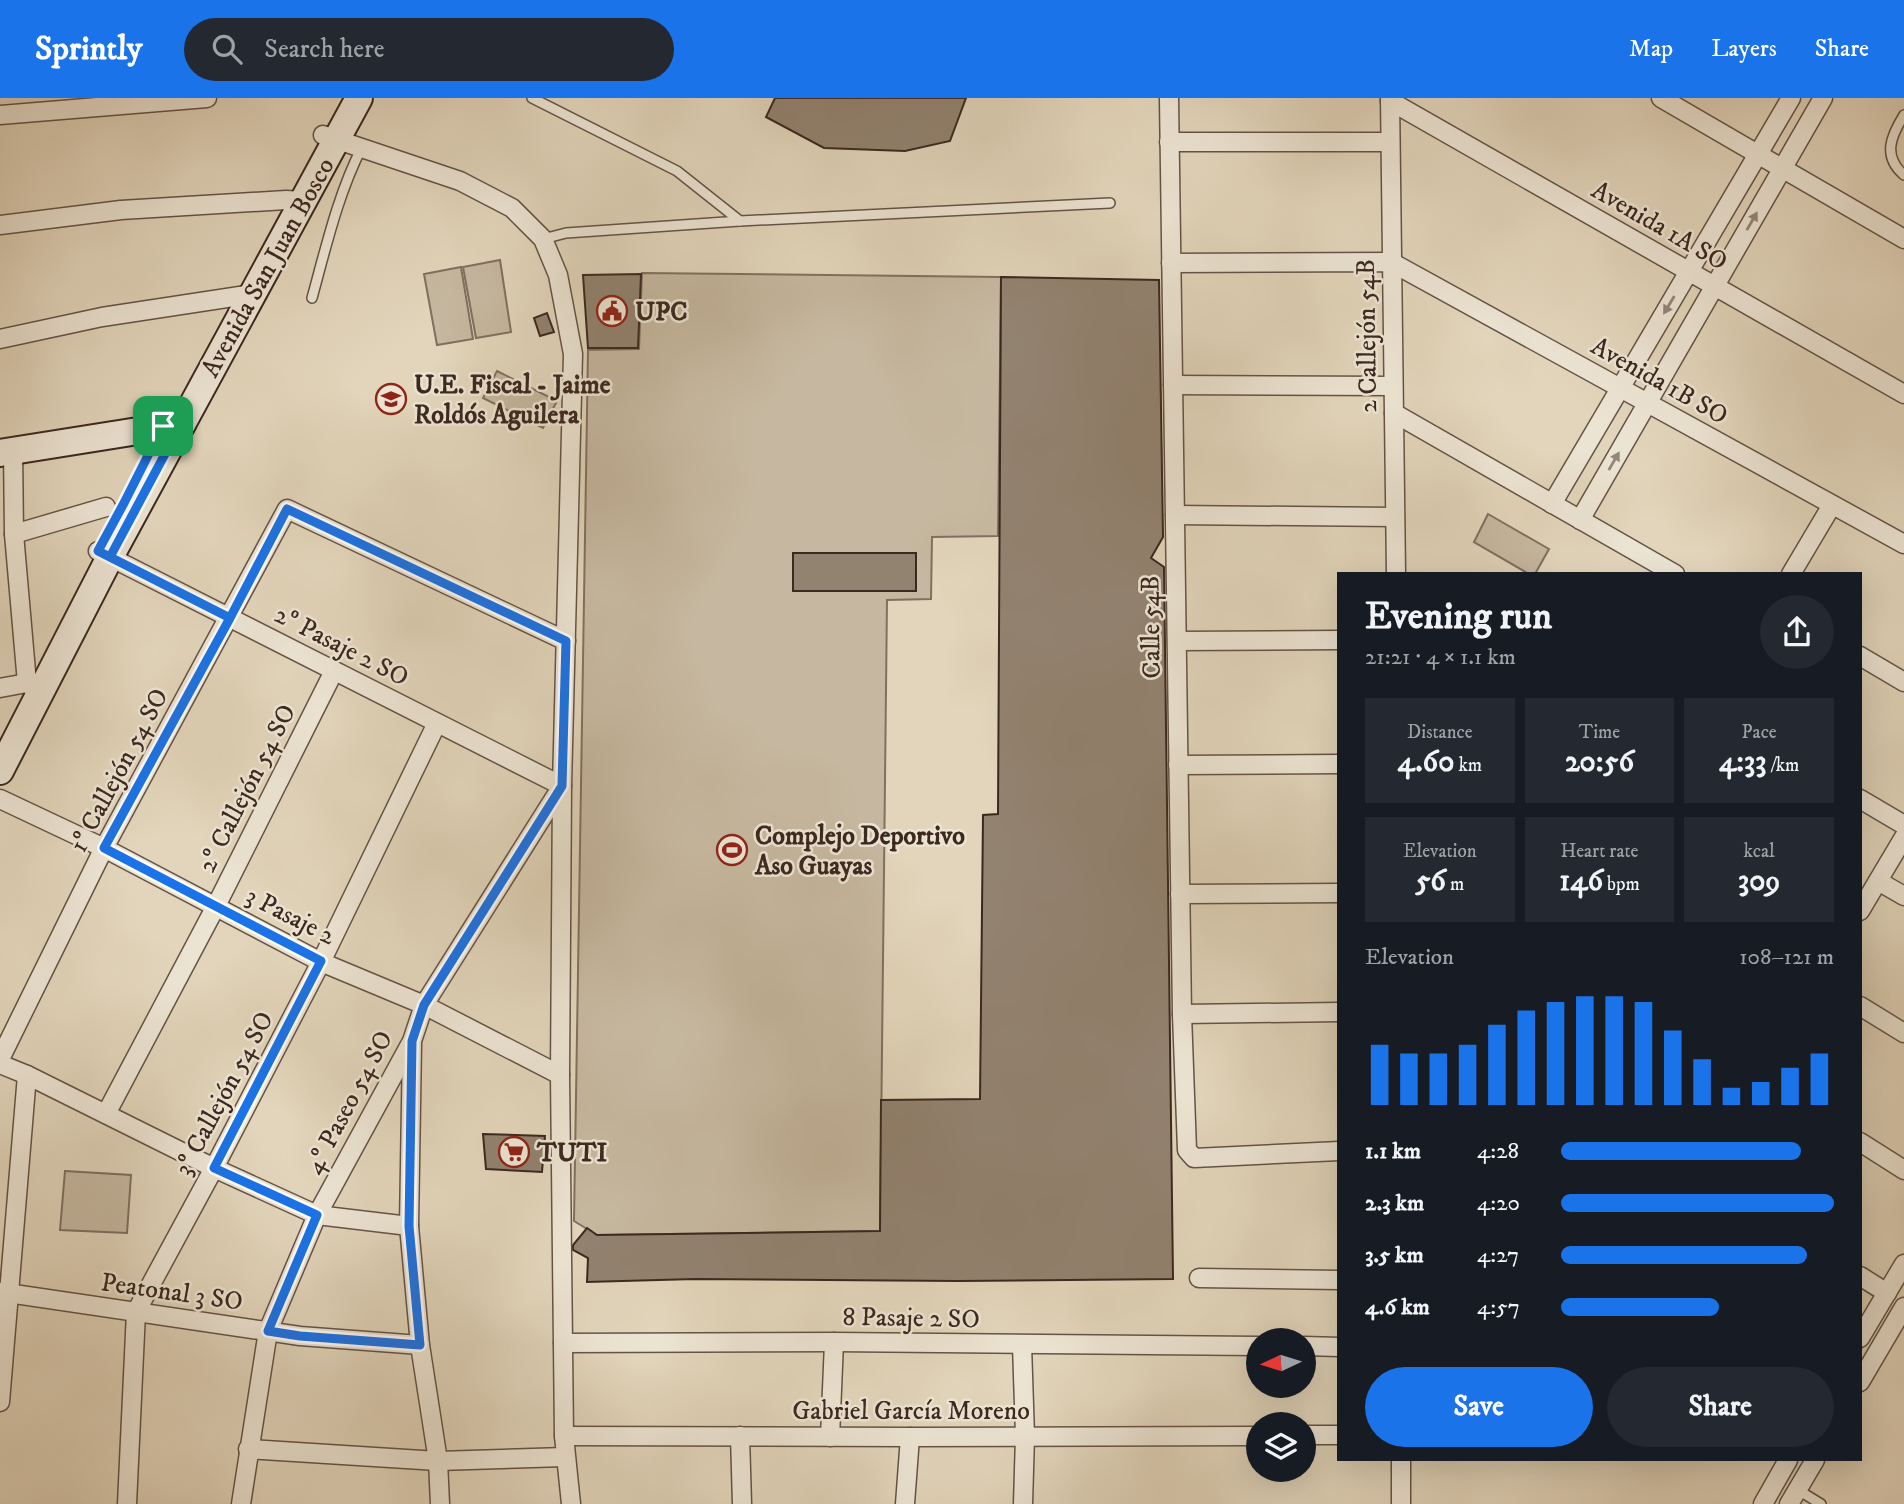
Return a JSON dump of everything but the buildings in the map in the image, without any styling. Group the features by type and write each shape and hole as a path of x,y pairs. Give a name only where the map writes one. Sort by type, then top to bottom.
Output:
{"street":[{"path":"0,115 160,99 207,98"},
{"name":"Avenida San Juan Bosco","path":"341,140 342,98"},
{"name":"Avenida San Juan Bosco","path":"0,771 34,688 104,554 124,503 172,425 295,200 341,140 359,98"},
{"name":"Calle 54B","path":"1169,98 1186,1150 1194,1158 1337,1151"},
{"path":"1661,98 1904,239"},
{"path":"1552,504 1791,98"},
{"path":"1580,520 1823,98"},
{"name":"2 Callejón 54B","path":"1390,100 1396,572"},
{"name":"Avenida 1A SO","path":"1390,100 1904,394"},
{"path":"341,140 460,181 512,208 544,239 558,275 573,354 562,786 559,1075 564,1436 571,1504"},
{"path":"1169,142 1390,142"},
{"path":"0,225 121,210 295,200"},
{"path":"1171,263 1391,261"},
{"name":"Avenida 1B SO","path":"1391,261 1904,544"},
{"path":"0,339 102,317 245,295"},
{"path":"1173,385 1393,386"},
{"path":"1394,413 1671,572"},
{"path":"0,688 34,688 7,451 172,425"},
{"path":"1792,572 1832,505"},
{"path":"15,534 106,507"},
{"name":"1º Callejón 54 SO","path":"0,1061 104,848 287,509 566,641"},
{"path":"1175,515 1395,517"},
{"name":"2º Pasaje 2 SO","path":"104,554 562,786"},
{"path":"1177,641 1337,640"},
{"path":"1862,657 1904,682"},
{"name":"2º Callejón 54 SO","path":"106,1114 216,906 334,671"},
{"name":"Avenida San Juan Bosco","path":"0,740 34,688"},
{"name":"3º Callejón 54 SO","path":"127,1504 136,1312 321,961 438,723"},
{"path":"1178,765 1337,764"},
{"name":"4º Paseo 54 SO","path":"241,1504 268,1331 317,1215 412,1041 424,1005 562,786"},
{"name":"3 Pasaje 2","path":"0,799 104,848 321,961 424,1005 559,1075"},
{"path":"1862,800 1904,825"},
{"path":"1862,908 1904,837"},
{"path":"1878,881 1904,896"},
{"path":"1180,894 1337,892"},
{"path":"1862,1007 1904,1033"},
{"path":"1182,1014 1337,1012"},
{"path":"412,1041 409,1226 420,1345 438,1461 440,1504"},
{"path":"0,1061 214,1168 317,1215 409,1226"},
{"path":"0,1402 5,1292 27,1075"},
{"path":"1862,1143 1904,1170"},
{"path":"1862,1335 1904,1264"},
{"path":"1862,1277 1887,1293"},
{"path":"1199,1278 1337,1280"},
{"name":"Peatonal 3 SO","path":"5,1292 300,1336 420,1345"},
{"path":"1862,1379 1904,1307"},
{"path":"830,1437 834,1342"},
{"name":"8 Pasaje 2 SO","path":"563,1343 834,1342 1246,1346"},
{"path":"1022,1345 1025,1436 1023,1504"},
{"path":"1316,1346 1337,1347"},
{"path":"1316,1435 1337,1435"},
{"name":"Gabriel García Moreno","path":"564,1436 1246,1436"},
{"path":"740,1437 742,1504"},
{"path":"905,1504 909,1437"},
{"path":"248,1449 438,1461 565,1457"},
{"path":"1401,1461 1401,1504"},
{"path":"1763,1504 1787,1461"},
{"path":"1793,1497 1814,1461"}],"lane":[{"path":"532,98 677,171 740,222"},
{"path":"1904,115 1890,144 1893,161 1904,175"},
{"path":"312,298 352,167 341,140"},
{"path":"544,239 566,233 740,222 1110,204"},
{"path":"1793,1497 1821,1504"}],"shaded area":[{"path":"500,260 511,332 476,338 463,267"},
{"path":"461,267 473,339 437,345 424,274"},
{"name":"Complejo Deportivo Aso Guayas","path":"642,273 1001,277 998,536 932,537 931,599 887,600 880,1231 597,1235 574,1221 588,350 639,349"},
{"path":"497,371 557,401 543,428 483,398"},
{"path":"1488,514 1549,549 1536,572 1526,572 1474,542"},
{"path":"65,1171 131,1175 127,1233 60,1230"}],"place":[{"name":"UPC","path":"612,311"},
{"name":"U.E. Fiscal - Jaime Roldós Aguilera","path":"391,399"},
{"name":"Complejo Deportivo Aso Guayas","path":"732,850"},
{"name":"TUTI","path":"514,1152"}],"route":[{"path":"163,426 98,551 230,618 104,848 321,961 214,1168 317,1215 268,1331 420,1345 409,1226 412,1041 424,1005 562,786 566,641 287,509 230,618 110,557 181,424 163,426"}]}
